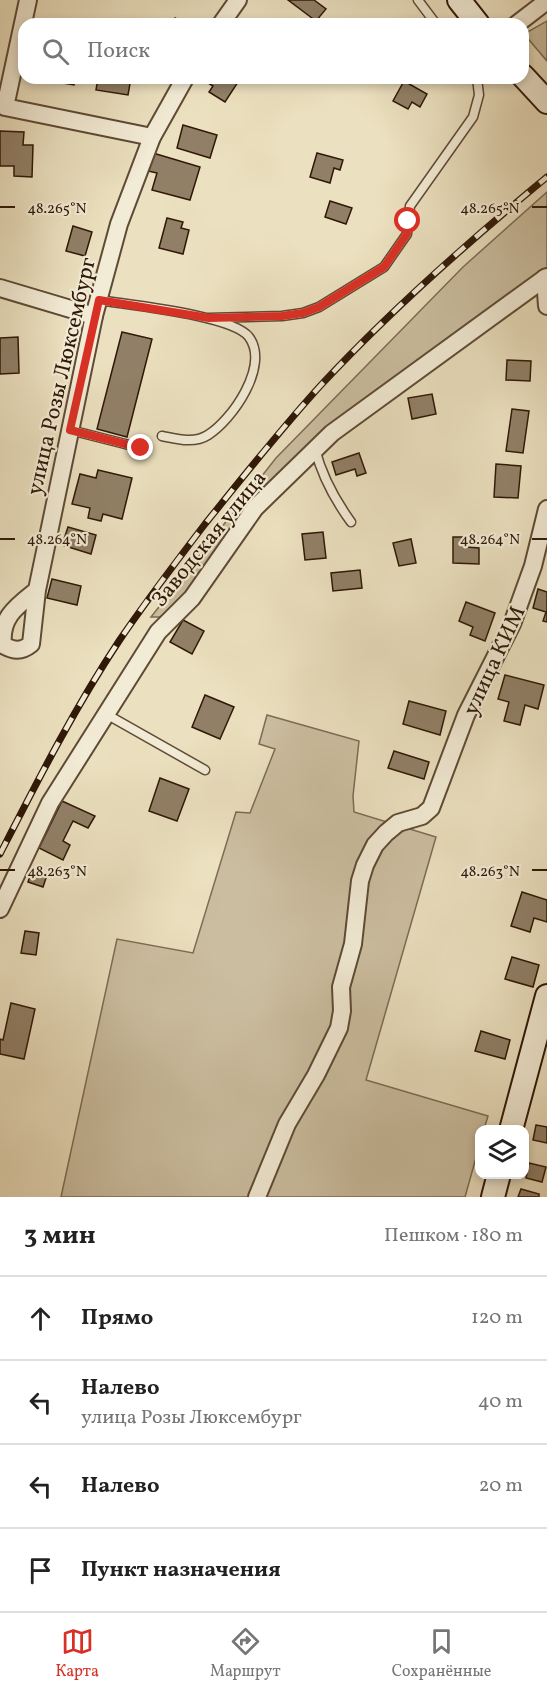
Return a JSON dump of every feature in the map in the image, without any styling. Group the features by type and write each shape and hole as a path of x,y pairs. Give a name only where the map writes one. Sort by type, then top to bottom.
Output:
{"street":[{"path":"24,18 28,0"},
{"path":"225,18 238,0"},
{"path":"459,0 473,18"},
{"path":"525,18 547,1"},
{"path":"18,41 2,107 152,137"},
{"path":"529,82 547,102"},
{"name":"улица Розы Люксембург","path":"37,590 96,308 119,224 152,137 182,84"},
{"path":"546,277 547,306"},
{"name":"Заводская улица","path":"0,909 50,802 159,632 192,598 255,508 332,433 546,277"},
{"path":"0,288 96,308"},
{"name":"улица КИМ","path":"257,1197 287,1124 316,1075 339,1028 342,1011 341,987 353,944 360,881 365,864 375,845 386,833 398,823 422,816 431,808 466,715 512,624 533,566 547,509"},
{"path":"512,1125 547,996"},
{"path":"493,1197 498,1179"}],"lane":[{"path":"418,0 432,18"},
{"path":"96,308 209,318 282,316 303,313 319,307 384,267 407,234 410,206 473,117 479,95 478,84"},
{"path":"162,436 195,440 207,436 236,407 249,386 254,370 255,352 249,336 234,327 209,318"},
{"path":"70,430 141,448"},
{"path":"315,449 319,464 336,501 351,522"},
{"path":"106,714 205,770"}],"shaded area":[{"path":"547,21 547,61 529,40 529,31"},
{"path":"547,192 547,268 319,438 182,602 163,617 151,617 276,458 463,267"},
{"path":"267,715 359,741 353,796 354,812 436,837 366,1080 488,1116 485,1125 475,1125 475,1161 465,1197 61,1197 117,939 193,953 236,812 250,813 275,749 259,744"}],"building":[{"path":"288,0 314,0 326,9 318,18 312,18"},
{"path":"97,84 130,84 128,95 96,90"},
{"path":"210,84 237,84 225,102 209,92 213,86"},
{"path":"402,84 409,84 427,94 420,107 412,102 408,109 393,101"},
{"path":"183,125 217,135 210,158 177,148"},
{"path":"0,131 24,132 23,145 33,145 32,177 14,176 14,166 0,166"},
{"path":"153,153 200,167 190,200 152,190 157,173 148,171"},
{"path":"317,153 343,160 340,170 334,168 330,183 310,177"},
{"path":"330,201 352,208 346,224 325,217"},
{"path":"167,218 183,222 181,228 189,230 183,254 159,248"},
{"path":"73,226 92,232 85,256 66,251"},
{"path":"122,332 152,339 127,437 97,429"},
{"path":"18,337 19,373 0,374 0,338"},
{"path":"507,360 531,361 530,381 506,380"},
{"path":"432,394 436,414 412,419 408,398"},
{"path":"512,409 529,411 523,453 506,451"},
{"path":"359,453 366,473 357,476 355,469 336,475 332,462"},
{"path":"496,464 521,466 518,498 494,497"},
{"path":"98,470 132,478 122,519 103,514 101,521 88,518 90,508 72,504 80,474 96,478"},
{"path":"68,527 96,535 91,554 62,545"},
{"path":"323,532 326,558 305,560 302,534"},
{"path":"453,537 467,537 467,547 479,548 479,564 453,563"},
{"path":"411,539 416,563 399,566 393,543"},
{"path":"360,570 362,588 333,591 331,573"},
{"path":"52,579 81,586 77,605 47,598"},
{"path":"538,589 547,592 547,622 543,621 546,612 533,608"},
{"path":"466,602 495,613 485,641 470,635 473,627 459,621"},
{"path":"183,620 204,631 192,654 170,642"},
{"path":"505,675 544,685 538,709 525,705 520,725 504,721 509,702 498,699"},
{"path":"205,695 234,707 220,739 192,727"},
{"path":"409,701 446,711 440,735 403,724"},
{"path":"394,751 429,762 424,779 388,768"},
{"path":"160,778 189,789 177,821 149,811"},
{"path":"62,801 95,816 88,828 73,821 63,841 70,845 63,860 39,848"},
{"path":"32,870 47,875 43,887 28,882"},
{"path":"522,892 547,900 547,922 534,918 530,932 511,926"},
{"path":"25,931 39,933 36,955 21,953"},
{"path":"512,957 539,965 533,987 505,979"},
{"path":"11,1003 35,1009 24,1059 0,1054 0,1039 3,1040"},
{"path":"481,1031 510,1040 505,1059 475,1051"},
{"path":"536,1125 547,1127 547,1143 533,1140"},
{"path":"529,1163 546,1167 542,1182 529,1179"},
{"path":"521,1189 539,1194 539,1197 518,1197"}],"railway":[{"path":"0,854 56,746 102,667 150,596 233,489 321,385 402,303 547,177"}],"route":[{"path":"141,448 70,430 99,300 209,318 282,316 303,313 319,307 384,267 407,234 408,221"}]}
